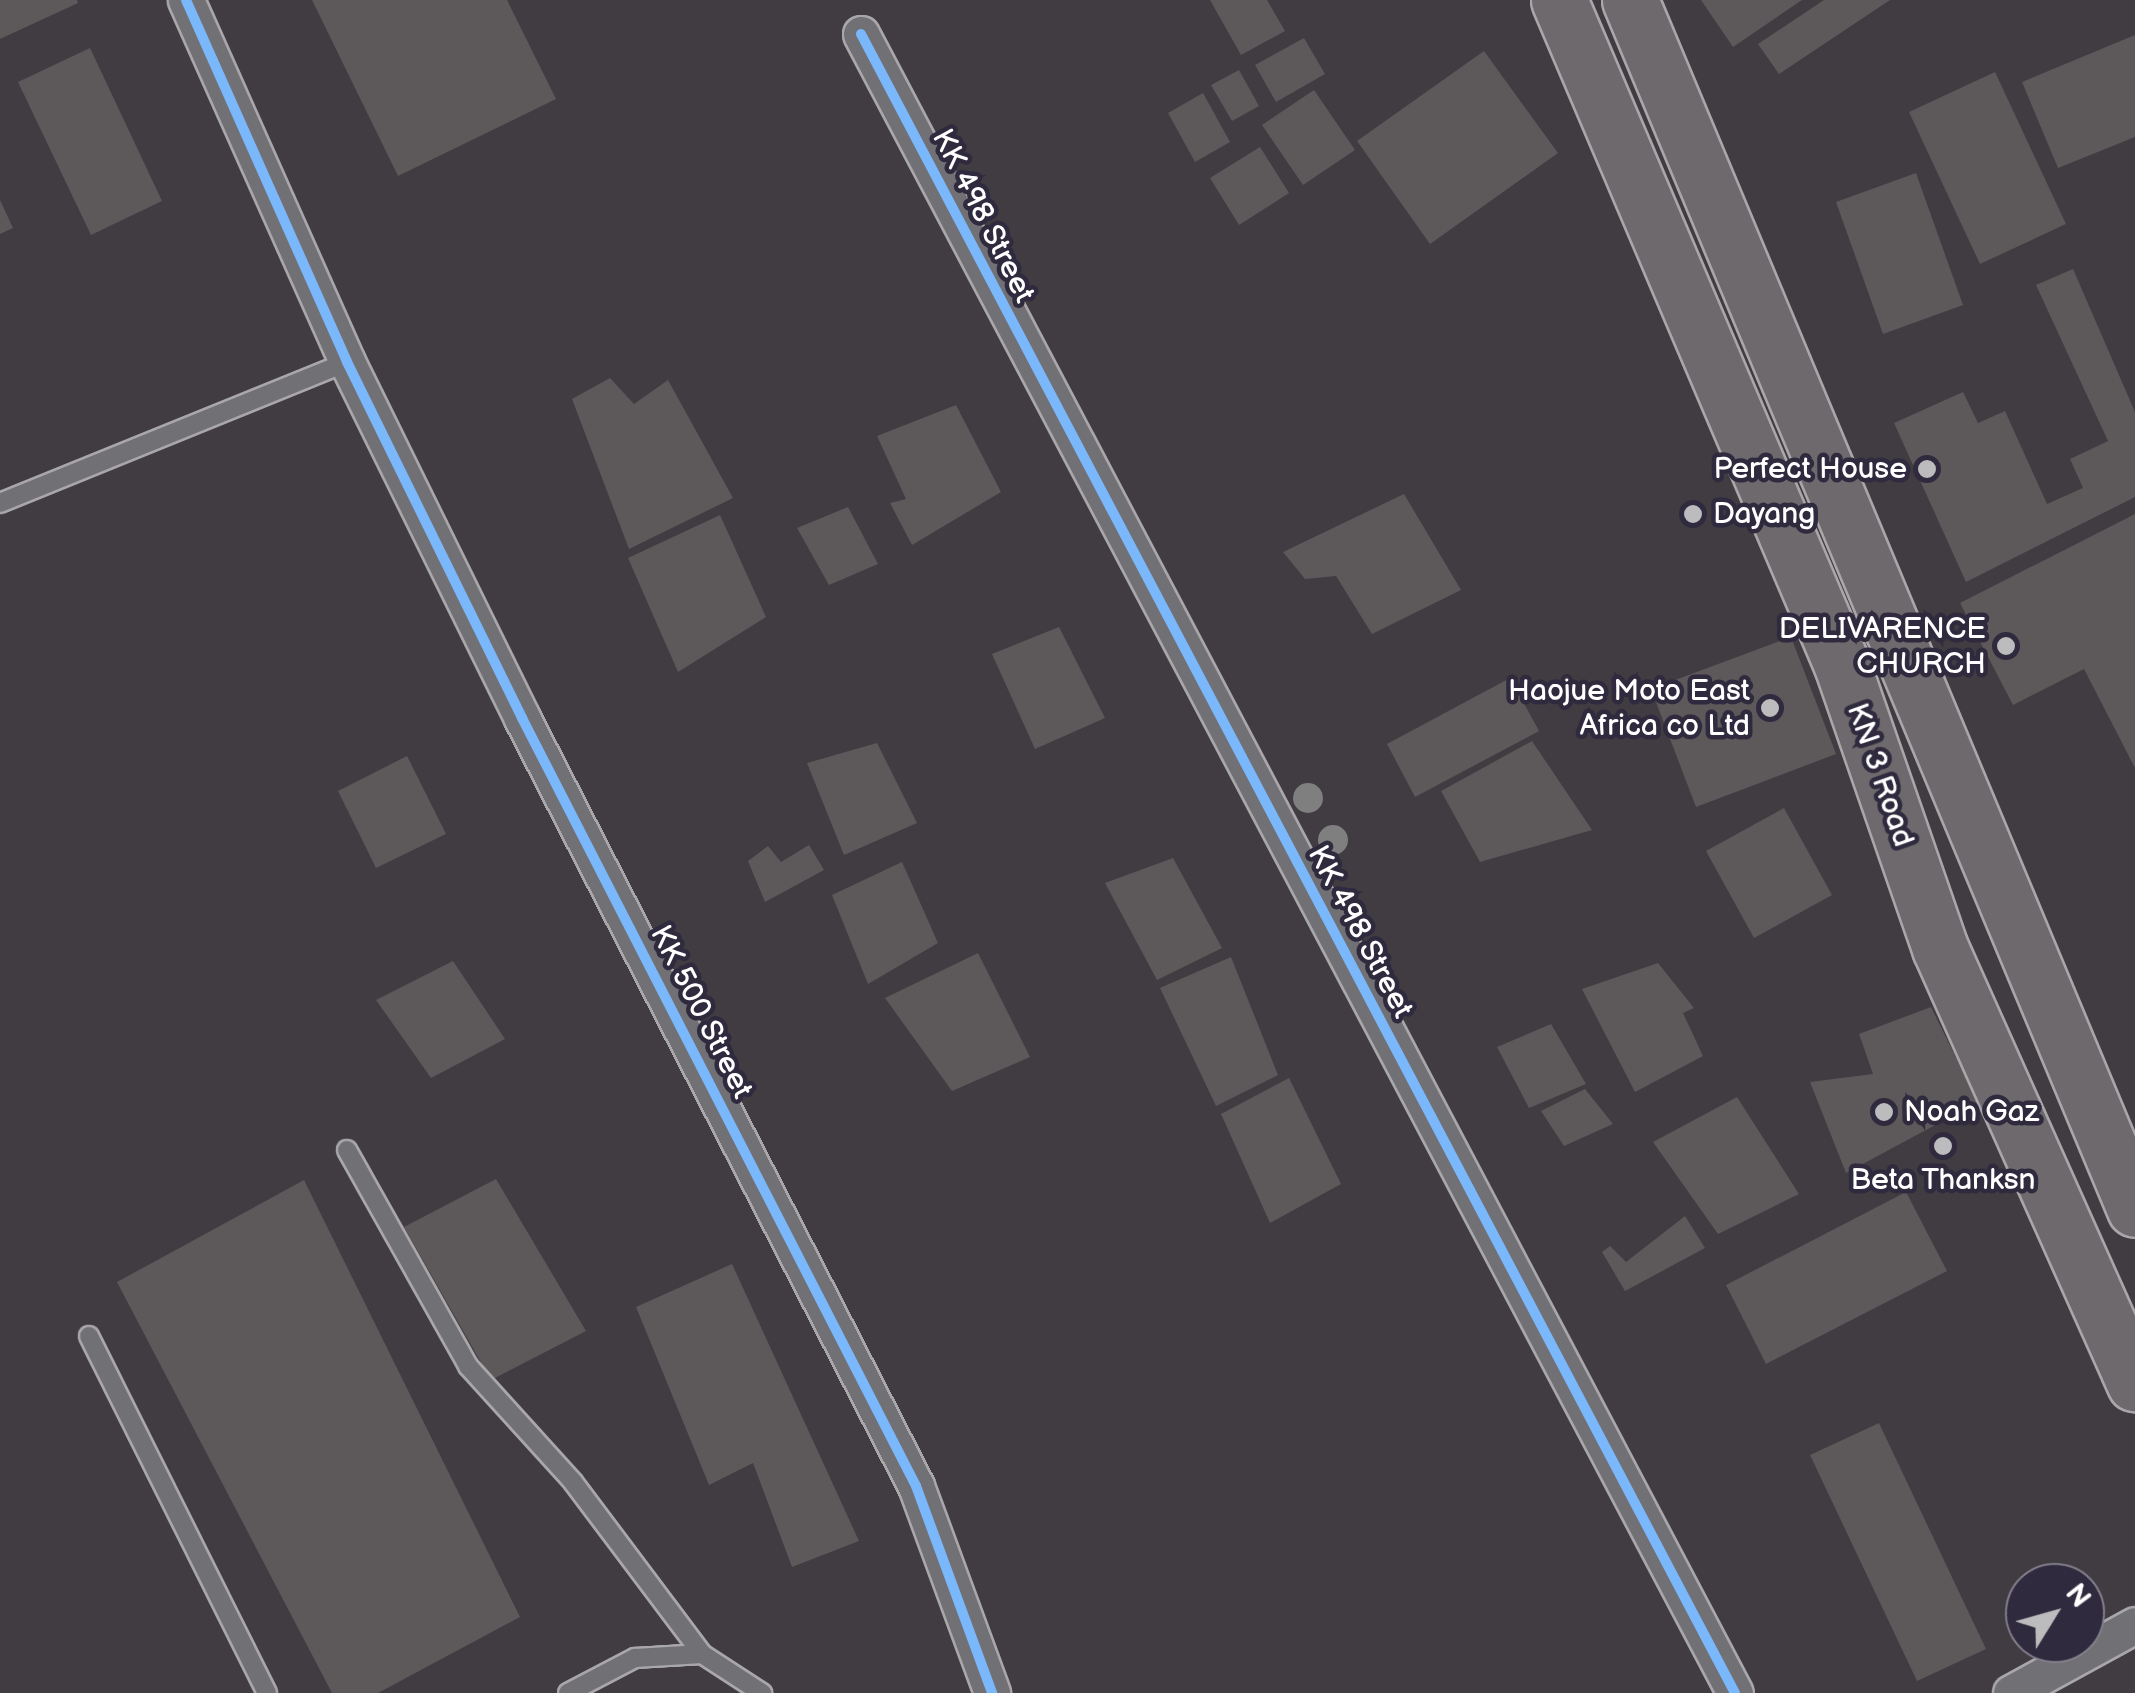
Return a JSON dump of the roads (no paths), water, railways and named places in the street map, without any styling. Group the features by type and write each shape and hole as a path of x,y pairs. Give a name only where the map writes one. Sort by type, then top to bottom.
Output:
{"highway":[{"name":"KN 3 Road","path":"1559,0 1842,665 1940,948 2135,1383"},
{"name":"KN 3 Road","path":"1630,0 2135,1208"}],"street":[{"name":"KK 500 Street","path":"186,0 348,362 916,1486 992,1693"},
{"name":"KK 498 Street","path":"861,34 1735,1693"},
{"path":"2011,1693 2135,1625"}],"lane":[{"path":"0,503 348,362"},
{"path":"347,1150 468,1366 584,1495 702,1654 762,1693"},
{"path":"89,1336 267,1693"},
{"path":"568,1693 634,1658 702,1654"}],"place":[{"name":"Perfect House","path":"1927,469"},
{"name":"Dayang","path":"1693,514"},
{"name":"DELIVARENCE CHURCH","path":"2006,646"},
{"name":"Haojue Moto East Africa co Ltd","path":"1770,708"},
{"name":"Noah Gaz","path":"1884,1112"},
{"name":"Beta Thanksn","path":"1943,1146"}]}
